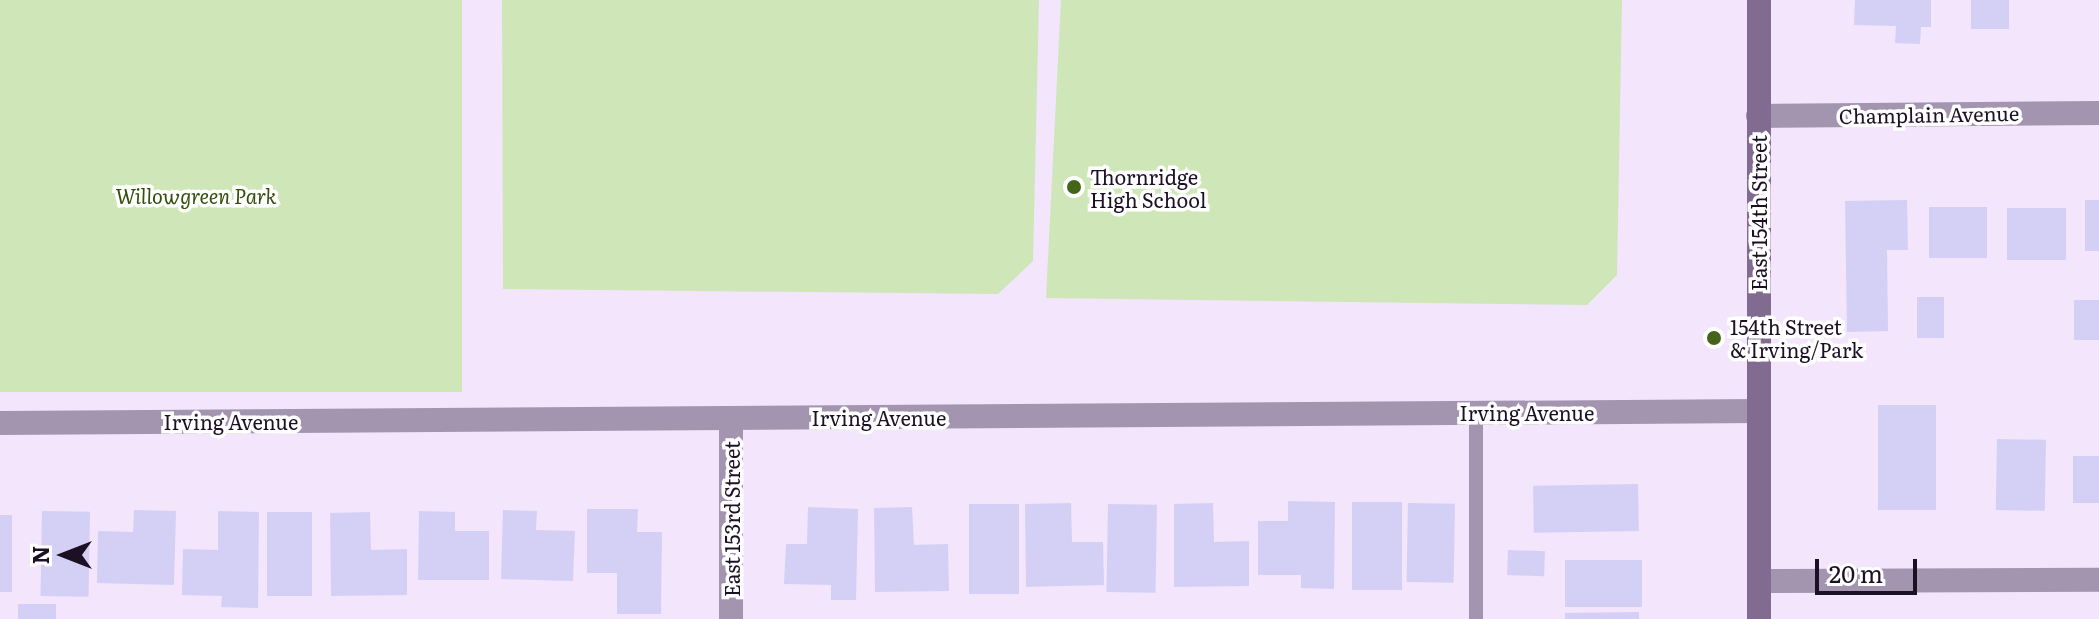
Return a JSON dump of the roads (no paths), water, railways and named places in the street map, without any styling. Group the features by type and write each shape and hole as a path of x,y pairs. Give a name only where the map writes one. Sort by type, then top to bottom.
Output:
{"street":[{"name":"East 154th Street","path":"1759,0 1759,619"},
{"name":"Champlain Avenue","path":"1758,116 2099,113"},
{"name":"Irving Avenue","path":"0,423 1759,411"},
{"name":"East 153rd Street","path":"731,418 731,619"},
{"path":"1759,581 2099,580"}],"lane":[{"path":"1476,413 1476,619"}],"place":[{"name":"Thornridge High School","path":"1074,187"},
{"name":"154th Street & Irving/Park","path":"1714,338"}],"park label":[{"name":"Willowgreen Park","path":"196,195"}]}
